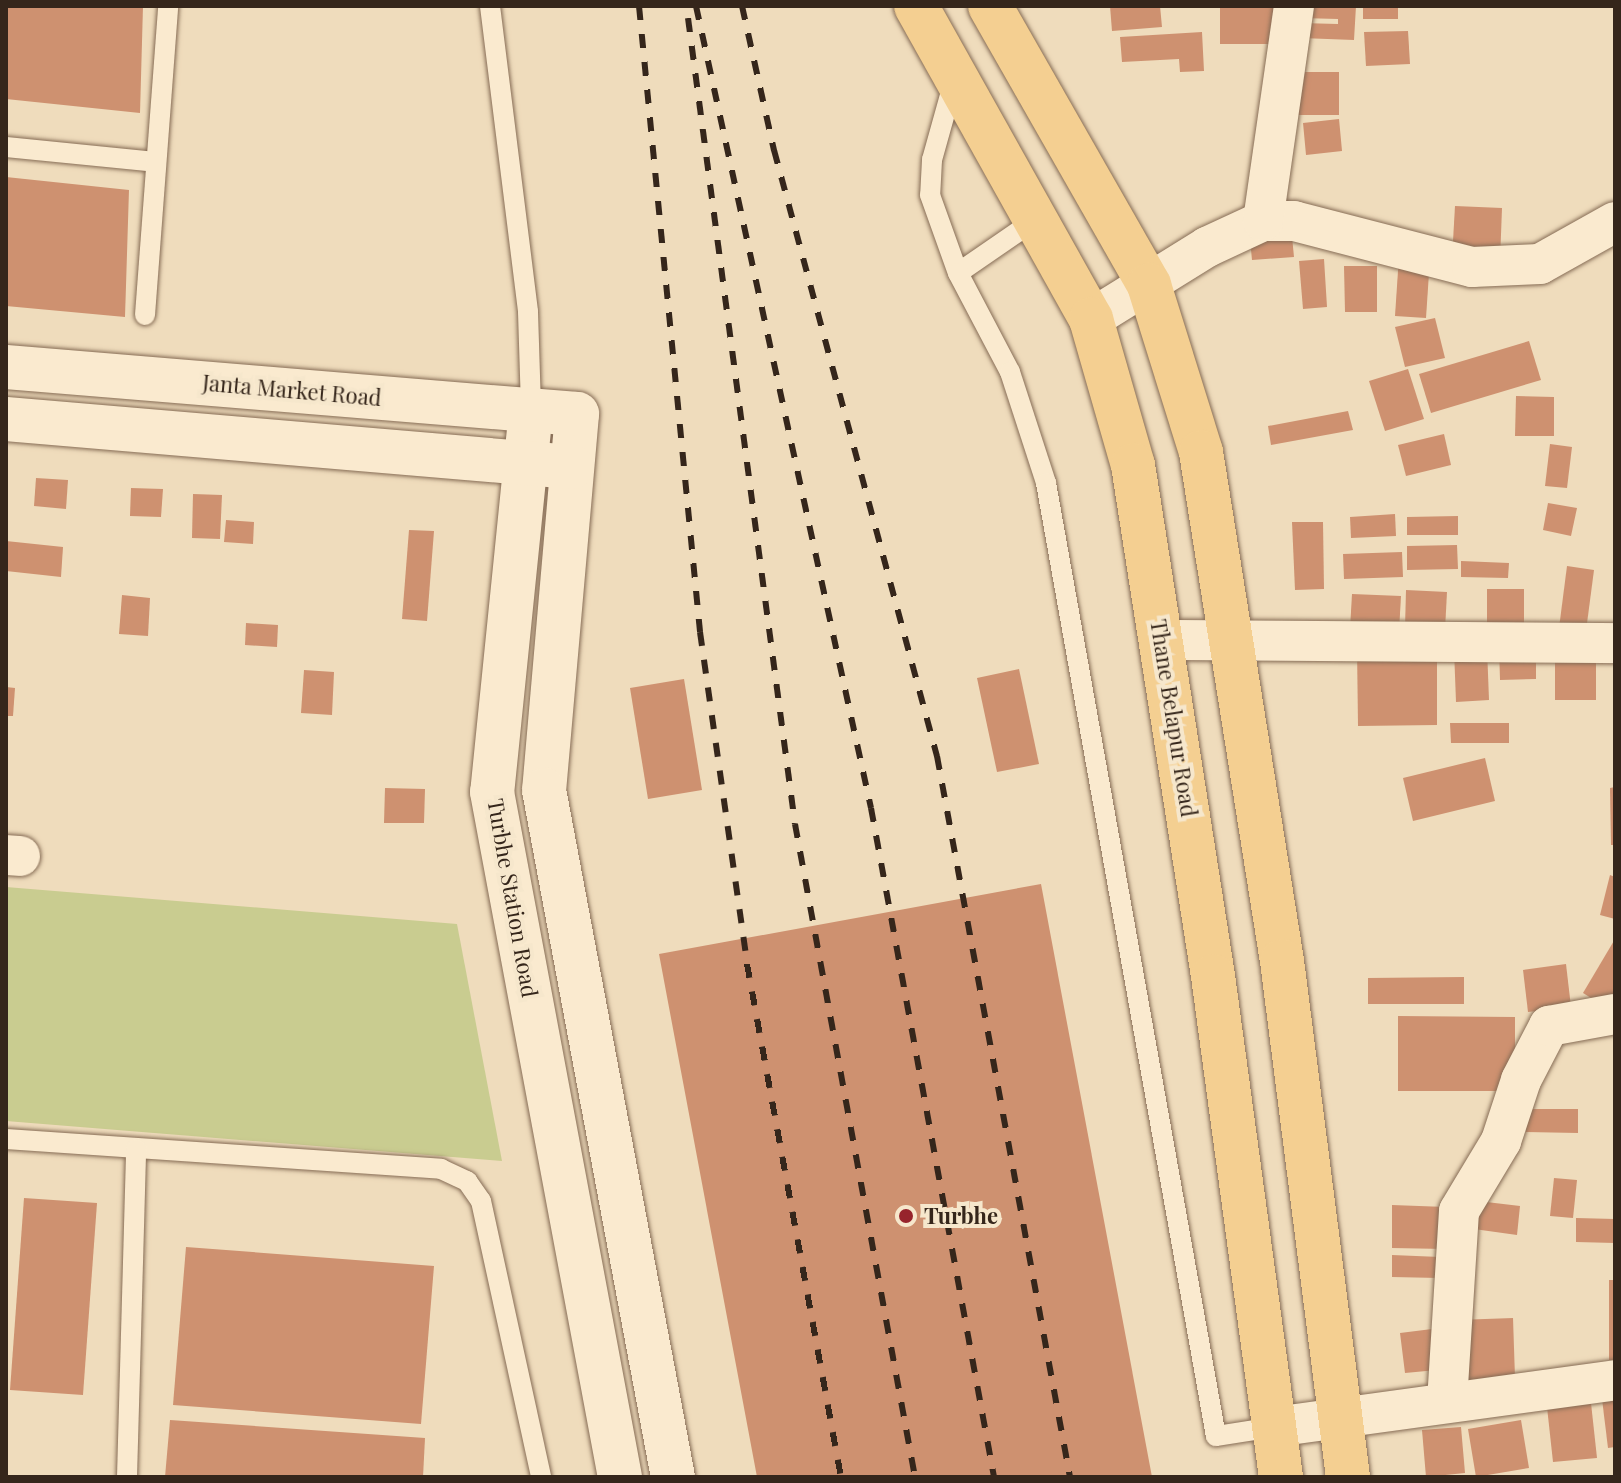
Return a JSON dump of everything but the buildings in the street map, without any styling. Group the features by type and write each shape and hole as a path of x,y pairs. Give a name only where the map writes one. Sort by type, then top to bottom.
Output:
{"main road":[{"name":"Thane Belapur Road","path":"916,6 1091,319 1133,465 1162,640 1281,1477"},
{"path":"990,6 1149,285 1201,452 1282,961 1348,1477"}],"street":[{"path":"1263,221 1294,6"},
{"path":"1091,319 1263,221 1294,221 1472,267 1540,264 1615,222"},
{"name":"Janta Market Road","path":"6,367 577,414 572,467"},
{"name":"Turbhe Station Road","path":"531,410 492,792 620,1477"},
{"path":"6,419 572,467 544,790 673,1477"},
{"path":"1162,640 1230,637 1615,643"},
{"path":"1447,1402 1459,1211 1501,1141 1521,1080 1549,1026 1615,1014"},
{"path":"558,1145 609,1134"},
{"path":"1274,1427 1615,1380"}],"lane":[{"path":"145,315 168,6"},
{"name":"Turbhe Station Road","path":"490,6 528,312 531,410"},
{"path":"955,77 932,160 930,195 958,273 1010,372 1046,483 1216,1436 1274,1427"},
{"path":"6,147 155,162"},
{"path":"958,273 1035,220"},
{"path":"6,1139 441,1169 467,1181 481,1201 541,1477"},
{"path":"127,1477 136,1149"}],"green space":[{"path":"6,887 457,924 502,1161 6,1121"}],"railway":[{"path":"639,6 700,632 747,964 841,1477"},
{"path":"696,6 871,808 994,1477"},
{"path":"742,6 774,150 937,756 1070,1477"},
{"path":"688,18 795,824 915,1477"}],"place":[{"name":"Turbhe","path":"906,1216"}]}
